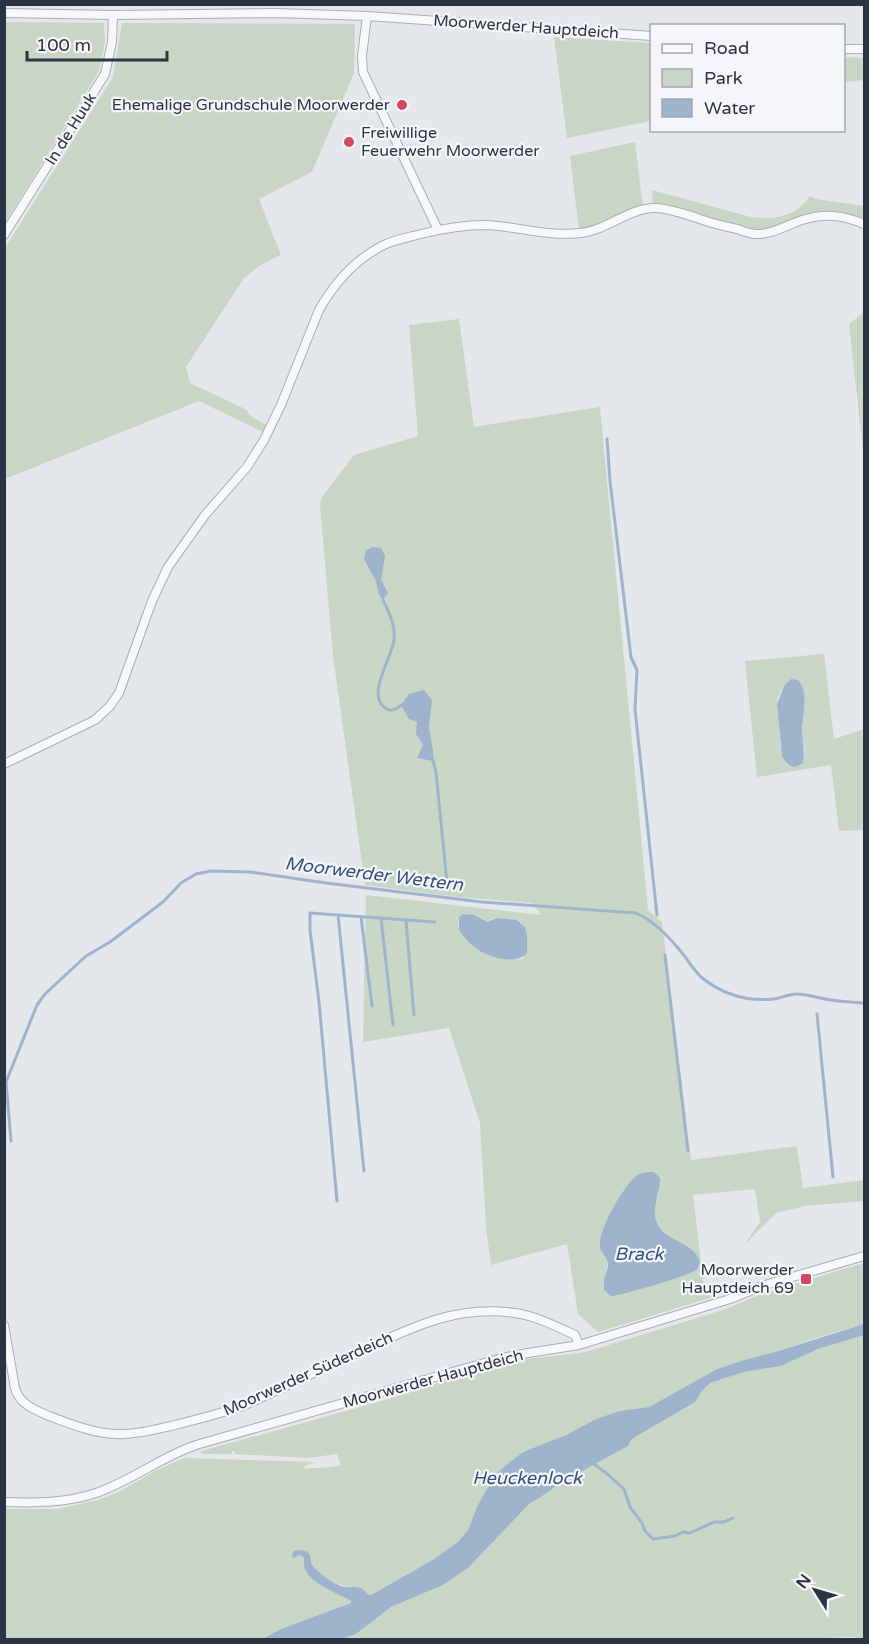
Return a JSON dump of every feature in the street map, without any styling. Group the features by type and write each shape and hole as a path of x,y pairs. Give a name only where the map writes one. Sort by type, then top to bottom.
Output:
{"street":[{"name":"Moorwerder Hauptdeich","path":"4,13 113,15 276,13 367,16 650,36"},
{"name":"In de Huuk","path":"4,235 105,74 112,42 113,15"},
{"path":"367,16 362,56 363,72 438,230"},
{"path":"845,49 864,50"},
{"path":"4,764 95,720 110,706 119,693 152,600 168,567 205,516 247,467 277,414 327,296 351,267 366,255 388,243 438,230 483,225 529,231 581,233 593,231 643,210 654,208 667,209 754,234 766,233 824,215 847,217 864,224"},
{"name":"Moorwerder Hauptdeich","path":"4,1502 57,1502 95,1494 196,1445 502,1358 579,1345 730,1299 765,1285 864,1256"},
{"name":"Moorwerder Süderdeich","path":"4,1325 16,1393 22,1402 84,1429 117,1434 149,1431 243,1406 402,1332 441,1317 497,1312 526,1315 575,1335 579,1345"}],"green space":[{"path":"5,22 104,23 105,42 99,71 5,223"},
{"path":"122,23 355,24 354,73 312,172 259,199 281,255 259,266 244,278 186,367 190,383 247,410 248,414 266,425 263,432 199,401 5,479 5,248 113,77"},
{"path":"554,37 650,43 650,121 567,138"},
{"path":"845,57 864,58 864,80 845,82"},
{"path":"635,142 643,208 579,230 570,156"},
{"path":"652,190 760,218 784,216 791,213 810,196 816,199 864,206 864,221 802,217 765,229 754,230 712,220 668,205 653,205"},
{"path":"864,312 864,460 849,324"},
{"path":"459,319 474,427 600,407 648,910 662,922 691,1160 797,1146 803,1188 864,1180 864,1201 805,1206 776,1213 744,1245 760,1222 755,1189 693,1195 703,1281 723,1294 598,1332 578,1314 567,1244 491,1265 486,1227 480,1123 449,1028 363,1042 366,895 541,915 533,903 458,897 365,885 333,656 320,505 322,497 354,455 418,436 409,325","holes":["459,918 487,922 495,918 518,920 527,935 527,953 522,959 499,958 458,927","659,1193 655,1210 658,1225 664,1232 695,1253 699,1259 699,1266 605,1275 608,1263 602,1233 613,1208"]},
{"path":"824,654 834,739 864,729 864,830 839,831 831,765 757,777 745,661","holes":["784,686 805,699 802,735 805,749 803,763 795,766 789,765 785,761 780,746 778,699"]},
{"path":"864,1263 864,1324 717,1369 649,1407 619,1411 596,1419 566,1435 523,1452 501,1469 491,1481 468,1530 459,1541 434,1559 371,1595 359,1587 339,1584 320,1574 311,1563 312,1558 305,1550 296,1557 300,1555 304,1558 304,1566 312,1578 318,1584 348,1598 351,1603 281,1629 262,1639 5,1640 5,1509 58,1509 98,1500 117,1493 155,1471 184,1458 315,1462 304,1466 305,1469 341,1465 337,1454 308,1458 235,1454 235,1451 232,1451 232,1454 201,1454 201,1451 500,1365 526,1359 589,1351 726,1309 761,1294"},
{"path":"864,1335 864,1639 855,1637 824,1638 823,1640 343,1640 356,1634 391,1607 443,1585 468,1568 530,1503 562,1482 628,1446 635,1437 694,1402 710,1383 744,1372 781,1366 818,1349"}],"water":[{"path":"373,547 381,548 385,556 381,580 388,593 383,600 364,559 366,550"},
{"path":"791,679 798,680 805,698 802,733 803,763 794,767 782,757 777,704 784,686"},
{"path":"424,690 432,700 429,727 433,761 417,758 423,745 416,734 417,722 409,719 401,705 409,694"},
{"path":"463,914 474,915 487,922 497,918 517,920 525,927 527,953 523,957 511,959 497,958 480,951 468,942 459,930 459,917"},
{"name":"Brack","path":"654,1172 660,1178 655,1211 658,1225 669,1236 691,1249 700,1262 696,1270 682,1276 611,1296 604,1290 604,1278 608,1265 600,1248 602,1235 613,1207 624,1190 641,1173"},
{"name":"Heuckenlock","path":"864,1324 864,1335 818,1349 781,1366 744,1372 710,1383 695,1402 635,1437 628,1446 562,1482 530,1503 468,1568 443,1585 391,1607 356,1634 343,1639 262,1639 281,1629 351,1603 313,1580 304,1566 304,1558 300,1555 293,1558 294,1551 307,1552 311,1556 311,1563 320,1574 333,1582 345,1587 359,1587 371,1595 434,1559 459,1541 468,1530 491,1481 501,1469 523,1452 566,1435 596,1419 619,1411 649,1407 717,1369"}],"waterway":[{"path":"607,439 631,657 637,670 635,709 657,915"},
{"path":"383,600 392,619 394,640 379,683 379,700 383,706 391,710 403,704"},
{"path":"432,757 436,772 447,883"},
{"name":"Moorwerder Wettern","path":"11,1141 6,1082 37,1005 45,994 86,956 110,942 155,908 181,883 196,874 211,871 250,872 482,902 636,913 664,933 701,977 726,993 764,1000 796,994 864,1003"},
{"path":"337,1201 310,913 435,922"},
{"path":"338,915 364,1171"},
{"path":"361,917 372,1006"},
{"path":"381,918 393,1025"},
{"path":"406,921 414,1015"},
{"path":"665,955 688,1151"},
{"path":"817,1014 833,1177"},
{"path":"594,1464 624,1489 630,1507 645,1531 653,1539 675,1536 683,1532 690,1533 714,1522 724,1522 733,1518"}],"place":[{"name":"Ehemalige Grundschule Moorwerder","path":"402,105"},
{"name":"Freiwillige Feuerwehr Moorwerder","path":"349,142"},
{"name":"Moorwerder Hauptdeich 69","path":"806,1279"}]}
